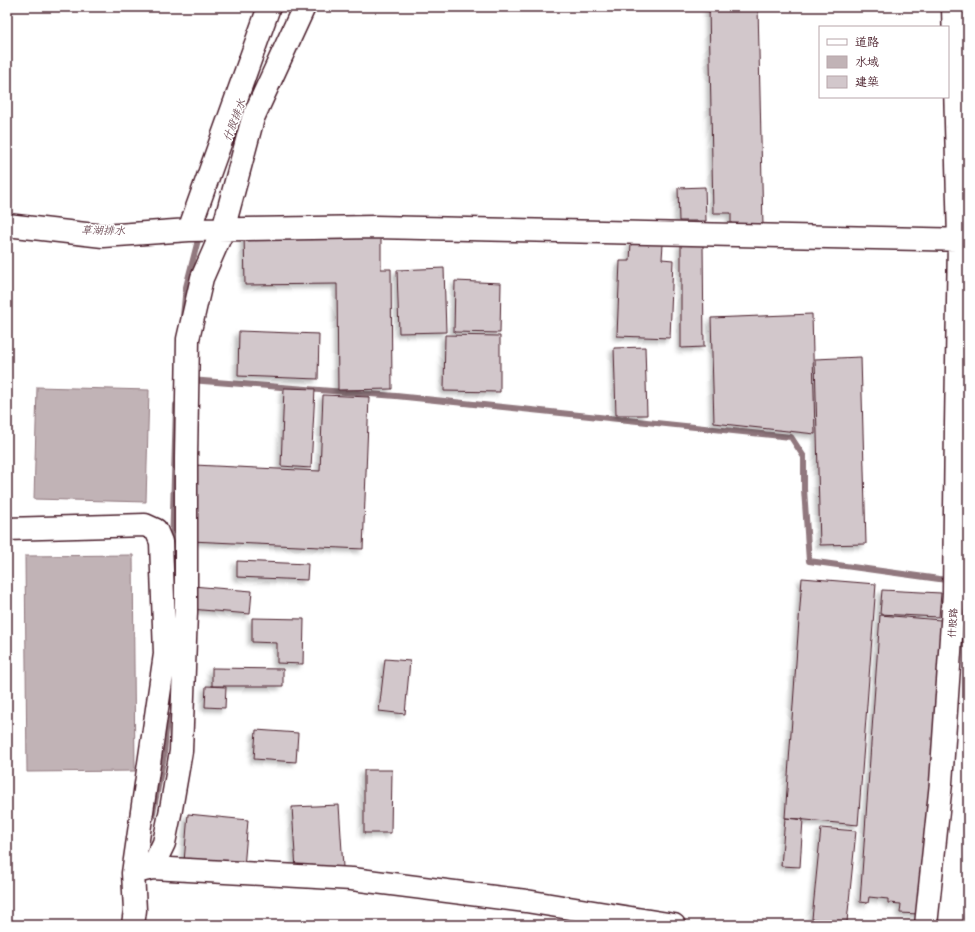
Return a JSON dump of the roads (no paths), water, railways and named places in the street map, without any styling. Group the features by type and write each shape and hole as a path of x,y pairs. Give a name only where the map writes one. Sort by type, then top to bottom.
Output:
{"street":[{"path":"189,230 269,7"},
{"path":"142,870 164,843 181,751 186,612 188,339 202,278 223,230 253,118 304,7"},
{"name":"什股路","path":"926,925 961,595 955,442 963,240 953,7"},
{"path":"7,225 103,236 189,230 375,227 963,240"},
{"path":"7,529 145,525 156,530 162,542 165,654 142,870 133,925"},
{"path":"142,870 352,879 526,901 674,925"}],"water":[{"path":"37,387 149,390 146,502 34,499"},
{"path":"133,555 135,771 27,772 25,556"}],"waterway":[{"path":"183,316 186,287 199,236 196,236"},
{"path":"190,380 396,396 791,437 804,457 804,489 809,561 968,583"},
{"path":"172,550 176,405"},
{"path":"152,818 164,755 167,715"}],"water label":[{"name":"什股排水","path":"234,120"},
{"name":"草湖排水","path":"103,230"}]}
